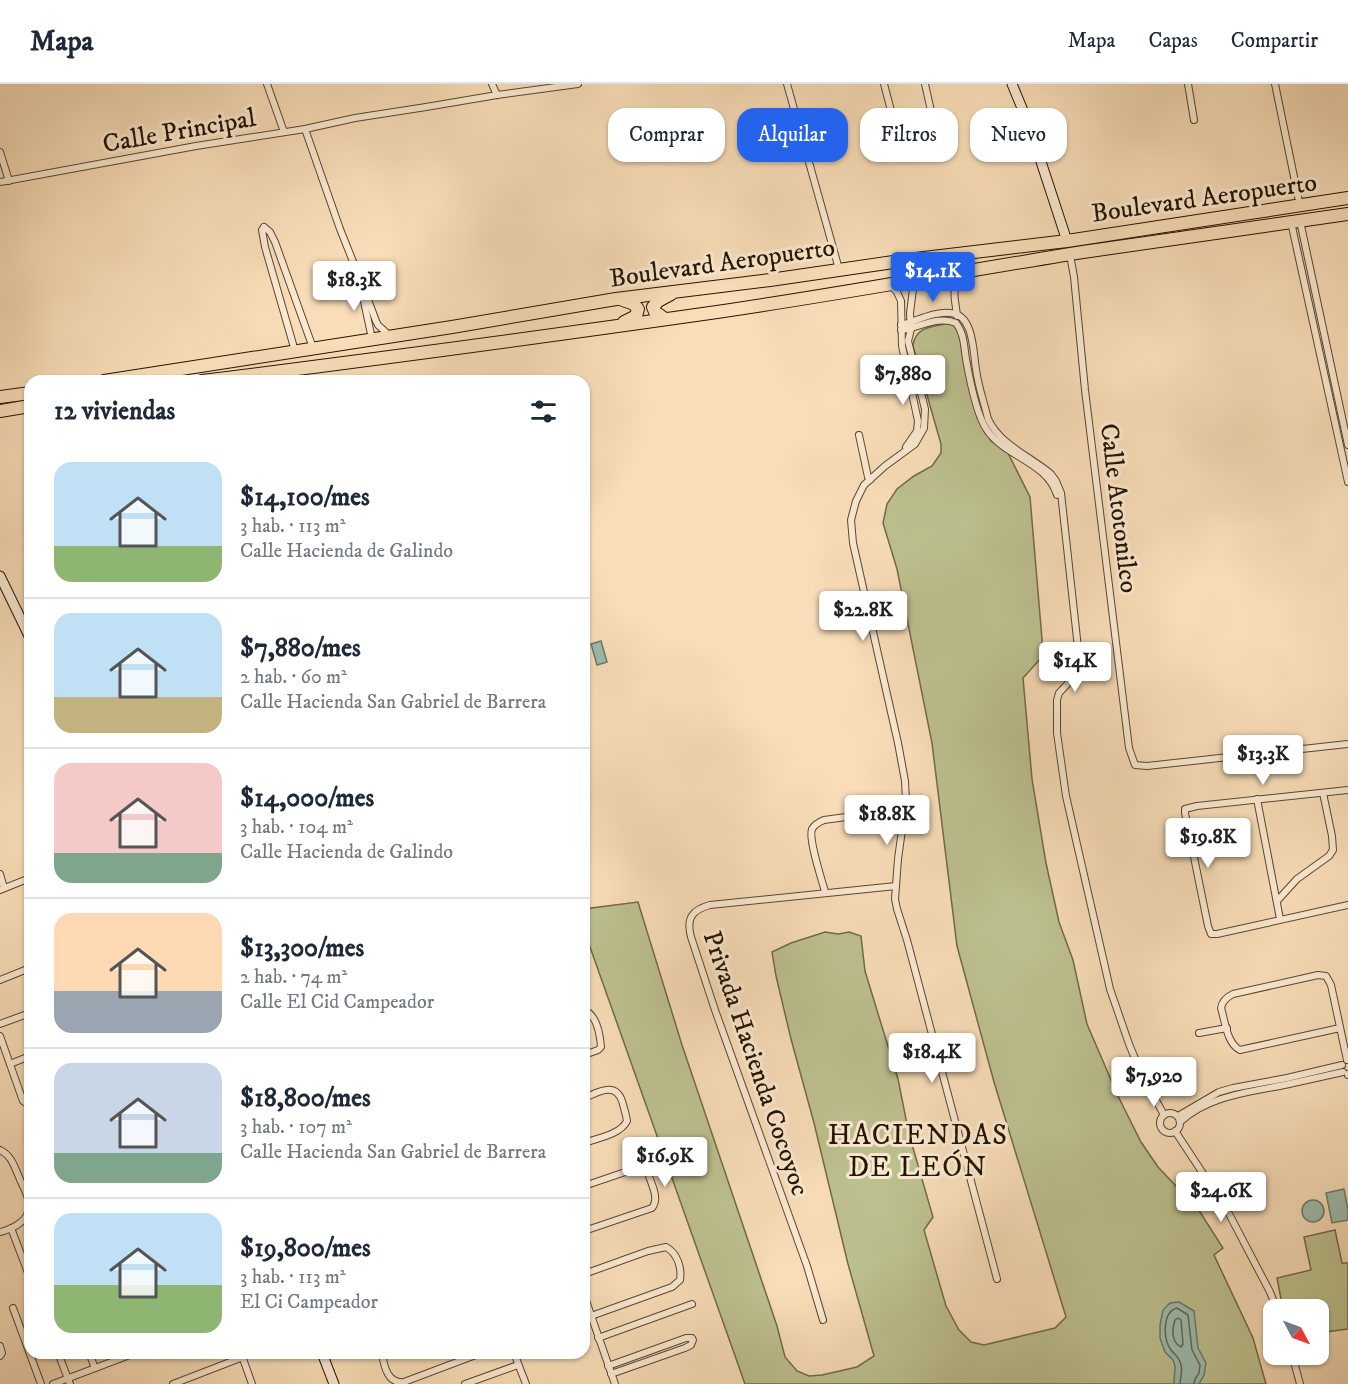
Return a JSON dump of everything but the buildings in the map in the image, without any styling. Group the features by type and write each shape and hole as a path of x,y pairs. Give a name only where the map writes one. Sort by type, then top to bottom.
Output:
{"highway":[{"name":"Boulevard Aeropuerto","path":"142,375 616,299 1067,241 1348,198"},
{"name":"Boulevard Aeropuerto","path":"247,375 611,327 1348,214"},
{"path":"664,319 655,312 653,307 658,301 677,291"},
{"path":"611,327 633,318 638,313 634,304 616,299"},
{"path":"0,397 24,394"},
{"path":"4,412 24,407"}],"street":[{"path":"267,84 284,132"},
{"path":"492,84 497,95"},
{"name":"Calle Principal","path":"0,182 356,118 578,84"},
{"path":"787,84 839,269"},
{"path":"884,84 890,108"},
{"path":"925,84 930,108"},
{"path":"1012,84 1036,143 1067,241"},
{"path":"1188,84 1194,120"},
{"path":"1275,84 1300,206"},
{"path":"304,129 378,325 390,336"},
{"path":"0,152 9,181"},
{"path":"1296,222 1308,259 1348,445"},
{"path":"1296,222 1300,260 1347,468 1348,482"},
{"path":"295,351 265,247 262,230 264,227 268,228 275,242 313,348"},
{"name":"Calle Atotonilco","path":"1070,255 1129,748 1135,765 1147,766 1348,744"},
{"path":"1300,260 1308,259"},
{"path":"953,321 957,315 953,295 963,272"},
{"path":"360,280 372,339"},
{"path":"867,481 915,444 922,433 925,414 908,341 914,281"},
{"path":"891,285 901,301 902,346 918,421 917,431 906,446 884,463 867,481 853,510 851,529 905,782 906,801 896,886 897,909 997,1279"},
{"path":"910,326 919,319 936,314 957,315 965,321 973,342 972,370"},
{"path":"901,328 942,320 953,321 960,328 972,370 982,422 986,430 1040,471 1053,484 1056,492 1061,518 1064,522 1079,657 1078,671 1059,693 1057,700 1057,733 1066,796 1110,989 1141,1073 1164,1115"},
{"path":"910,382 918,380"},
{"path":"859,435 867,481"},
{"path":"0,576 2,589 24,628"},
{"path":"1348,790 1185,809 1186,823 1211,934 1348,905"},
{"path":"1277,901 1297,879 1329,856 1333,850 1323,793"},
{"path":"1257,799 1280,919"},
{"path":"825,892 812,837 816,824 824,820 905,810"},
{"path":"0,874 2,889 24,880"},
{"name":"Privada Hacienda Cocoyoc","path":"823,1320 807,1266 715,1010 691,937 690,918 697,909 710,905 896,886"},
{"path":"0,980 24,970"},
{"path":"1179,1119 1229,1096 1346,1068 1340,1028 1331,985 1326,976 1229,996 1223,1001 1221,1008 1232,1043 1240,1050 1340,1028"},
{"path":"0,1024 24,1014"},
{"path":"590,1014 594,1017 601,1047 590,1053"},
{"path":"1199,1033 1227,1028"},
{"path":"0,1036 24,1102"},
{"path":"10,1064 24,1058"},
{"path":"590,1096 607,1090 615,1091 620,1096 627,1121 626,1125 619,1130 590,1141"},
{"path":"1173,1113 1179,1119 1179,1127 1175,1131 1166,1132 1162,1128 1160,1123 1164,1115 1173,1113"},
{"path":"1175,1131 1227,1210 1272,1299"},
{"path":"0,1150 12,1160 24,1188"},
{"path":"590,1184 640,1167 648,1173 656,1200 652,1208 590,1229"},
{"path":"0,1232 24,1219"},
{"path":"11,1228 24,1262"},
{"path":"590,1272 661,1247 674,1252 681,1271 679,1282 672,1287 591,1316"},
{"path":"598,1338 692,1304"},
{"path":"13,1308 24,1338"},
{"path":"590,1313 615,1384"},
{"path":"608,1366 686,1338 693,1340 691,1345 685,1348 611,1374"},
{"path":"0,1346 2,1353 0,1356"},
{"path":"32,1359 41,1384"},
{"path":"60,1359 69,1381"},
{"path":"91,1359 95,1368"},
{"path":"53,1384 69,1381 119,1359"},
{"path":"173,1384 231,1359"},
{"path":"240,1359 252,1384"},
{"path":"324,1359 334,1384"},
{"path":"384,1359 388,1375 398,1382 404,1382 466,1359"},
{"path":"516,1359 525,1384"},
{"path":"465,1384 518,1365"},
{"path":"1295,1365 1300,1384"}],"green space":[{"path":"950,323 959,331 977,417 991,441 1007,451 1030,497 1042,639 1042,657 1023,678 1032,779 1046,863 1059,922 1073,960 1087,1024 1141,1142 1158,1167 1176,1186 1187,1205 1193,1201 1223,1248 1214,1255 1253,1338 1266,1384 745,1384 590,947 590,908 638,902 682,1045 777,1326 785,1357 797,1371 809,1376 822,1375 857,1367 874,1356 848,1264 791,1039 772,952 825,932 838,934 849,932 861,936 865,971 898,1079 909,1134 933,1217 924,1230 946,1306 959,1330 971,1342 984,1345 1055,1328 1066,1317 994,1082 957,946 932,743 897,569 883,523 887,504 897,489 932,466 941,453 941,444 913,346 917,335 931,327"},
{"path":"1335,1230 1342,1263 1348,1263 1348,1329 1329,1332 1329,1299 1281,1299 1277,1278 1311,1270 1304,1237"}],"water":[{"path":"601,641 607,662 597,665 591,644"},
{"path":"1344,1189 1348,1220 1332,1223 1326,1193"},
{"path":"1313,1200 1321,1203 1324,1211 1321,1219 1313,1222 1305,1219 1302,1211 1305,1203"},
{"path":"1179,1302 1194,1311 1198,1348 1206,1363 1204,1375 1199,1384 1174,1384 1175,1366 1173,1360 1165,1352 1160,1338 1163,1310 1170,1303"}],"district":[{"name":"HACIENDAS DE LEÓN","path":"918,1150"}]}
